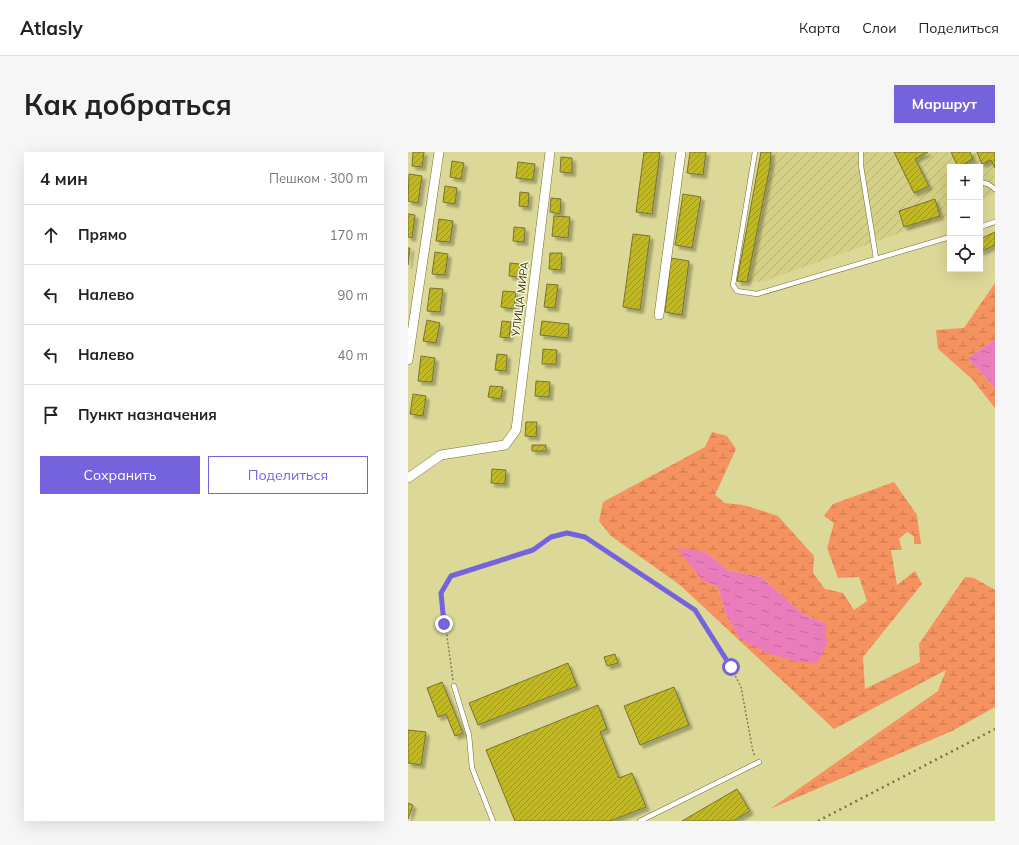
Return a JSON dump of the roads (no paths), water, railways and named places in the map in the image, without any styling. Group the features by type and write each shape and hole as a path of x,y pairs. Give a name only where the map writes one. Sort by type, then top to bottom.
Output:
{"street":[{"path":"408,360 439,152"},
{"name":"УЛИЦА МИРА","path":"408,478 440,455 505,445 516,430 550,152"},
{"path":"658,315 681,152"}],"lane":[{"path":"755,152 733,285 737,291 757,294 947,238"},
{"path":"861,152 861,166 876,258"},
{"path":"983,183 988,184 995,189"},
{"path":"983,226 995,222"},
{"path":"454,686 469,735 472,768 493,821"},
{"path":"640,821 759,762"}],"water":[{"path":"995,339 995,388 968,358"},
{"path":"677,548 705,552 729,571 761,577 804,615 825,623 827,644 817,663 794,661 767,653 740,639 726,615 718,587 702,580"}],"railway":[{"path":"818,821 995,729"}]}
